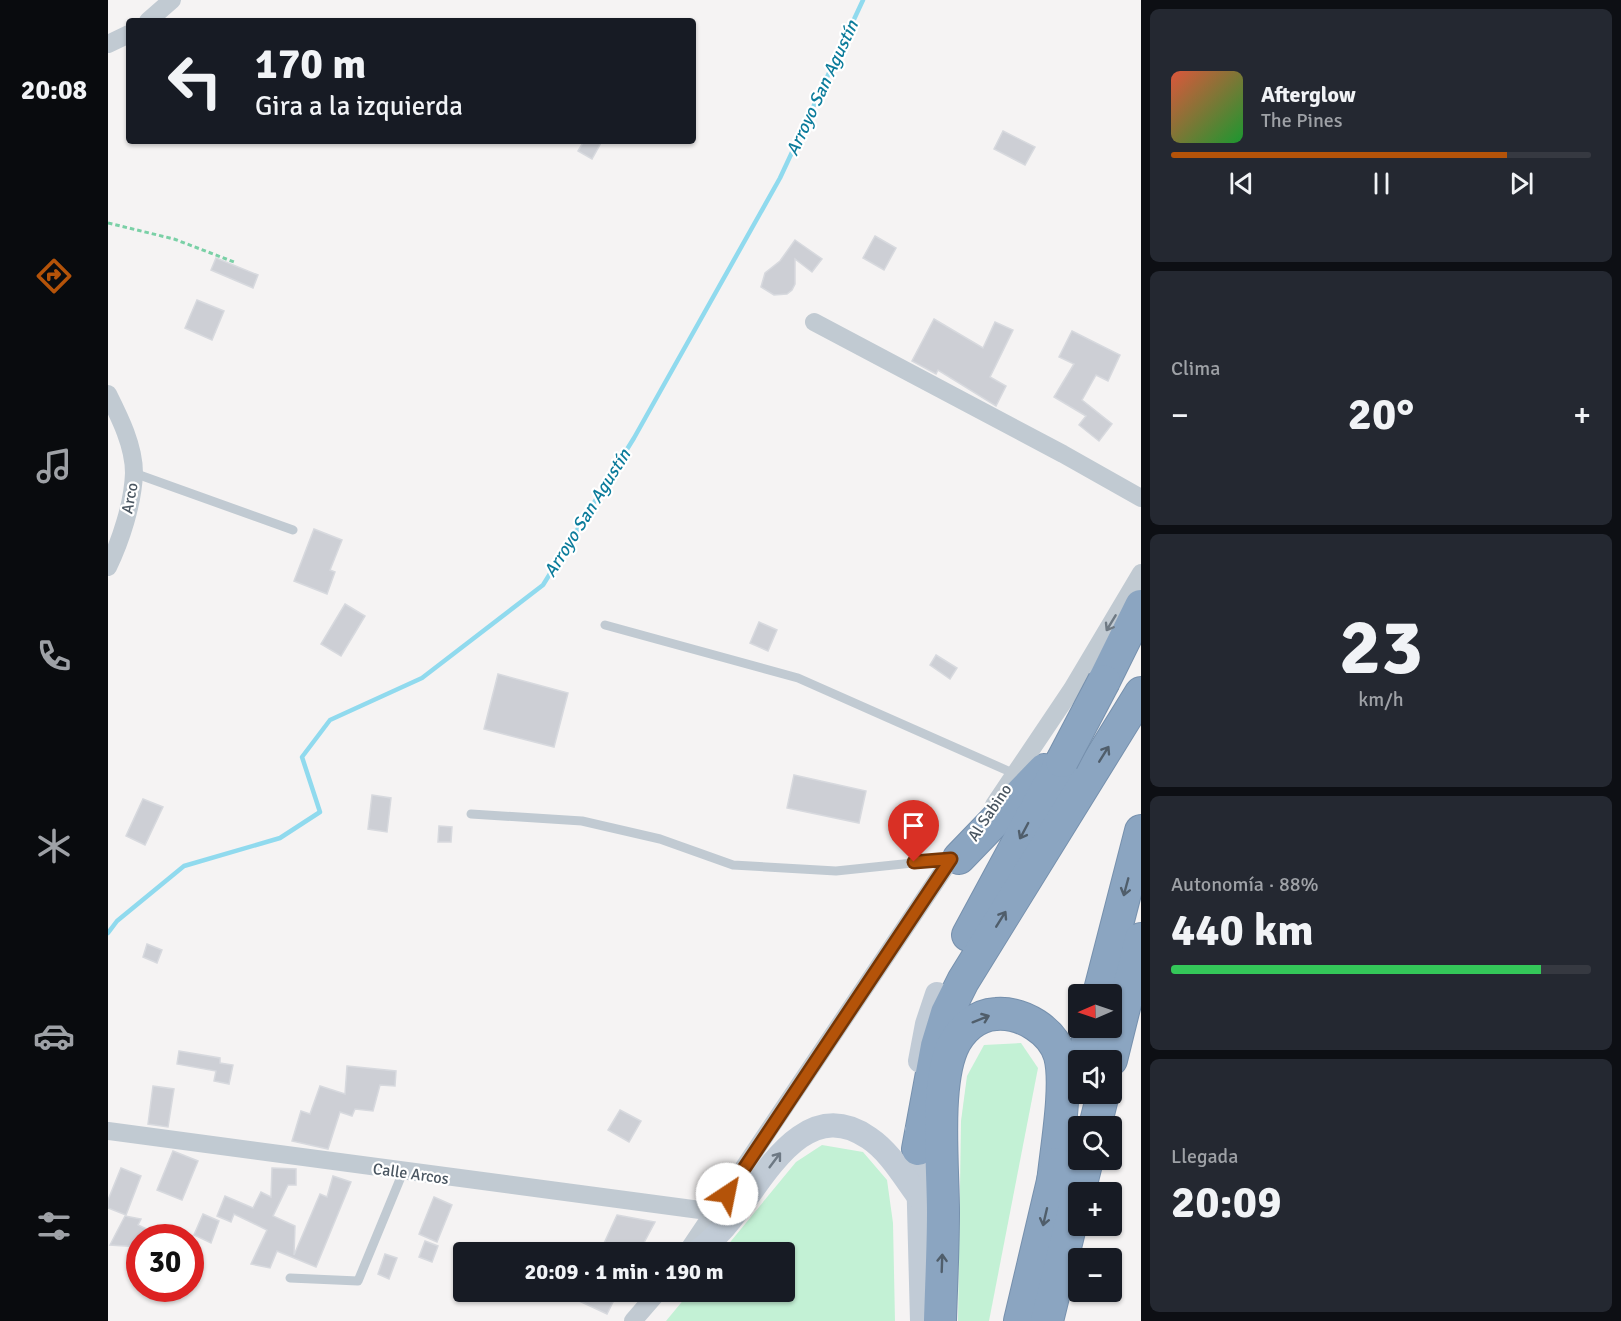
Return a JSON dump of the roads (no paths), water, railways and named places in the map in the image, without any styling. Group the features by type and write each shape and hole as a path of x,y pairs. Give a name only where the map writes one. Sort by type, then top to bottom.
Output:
{"highway":[{"path":"937,993 1062,761 1141,606"},
{"path":"955,858 1001,817 1056,757 1141,679"},
{"path":"918,1149 937,1046 947,1012 963,981 1141,693"},
{"path":"1102,984 1141,831"},
{"path":"1113,1050 1141,939"},
{"path":"940,1321 943,1214 942,1116 952,1049 964,1028 978,1019 997,1014 1030,1022 1044,1031 1060,1056 1069,1182"},
{"path":"1071,1182 1076,1104"},
{"path":"1020,1321 1068,1195"},
{"path":"1047,1321 1068,1201"}],"main road":[{"path":"922,1321 918,1149 920,1056 937,993"},
{"path":"708,1242 729,1222 790,1142 817,1128 848,1129 867,1137 890,1157 919,1197"}],"street":[{"path":"151,18 172,0"},
{"path":"108,44 126,35"},
{"path":"814,322 1141,498"},
{"name":"Arco","path":"108,394 123,424 134,473 121,541 108,567"},
{"name":"Al Sabino","path":"694,1242 955,858 1015,774 1072,688 1141,573"},
{"name":"Calle Arcos","path":"108,1131 715,1212"},
{"path":"633,1321 649,1302"}],"lane":[{"path":"134,473 293,530"},
{"path":"605,625 798,678 1015,774"},
{"path":"471,814 582,821 660,839 733,865 836,871 955,858"},
{"path":"290,1278 358,1281 403,1172"}],"waterway":[{"name":"Arroyo San Agustín","path":"108,933 117,921 184,866 280,838 320,812 302,757 330,720 422,678 543,585 634,438 780,178 863,0"}]}
